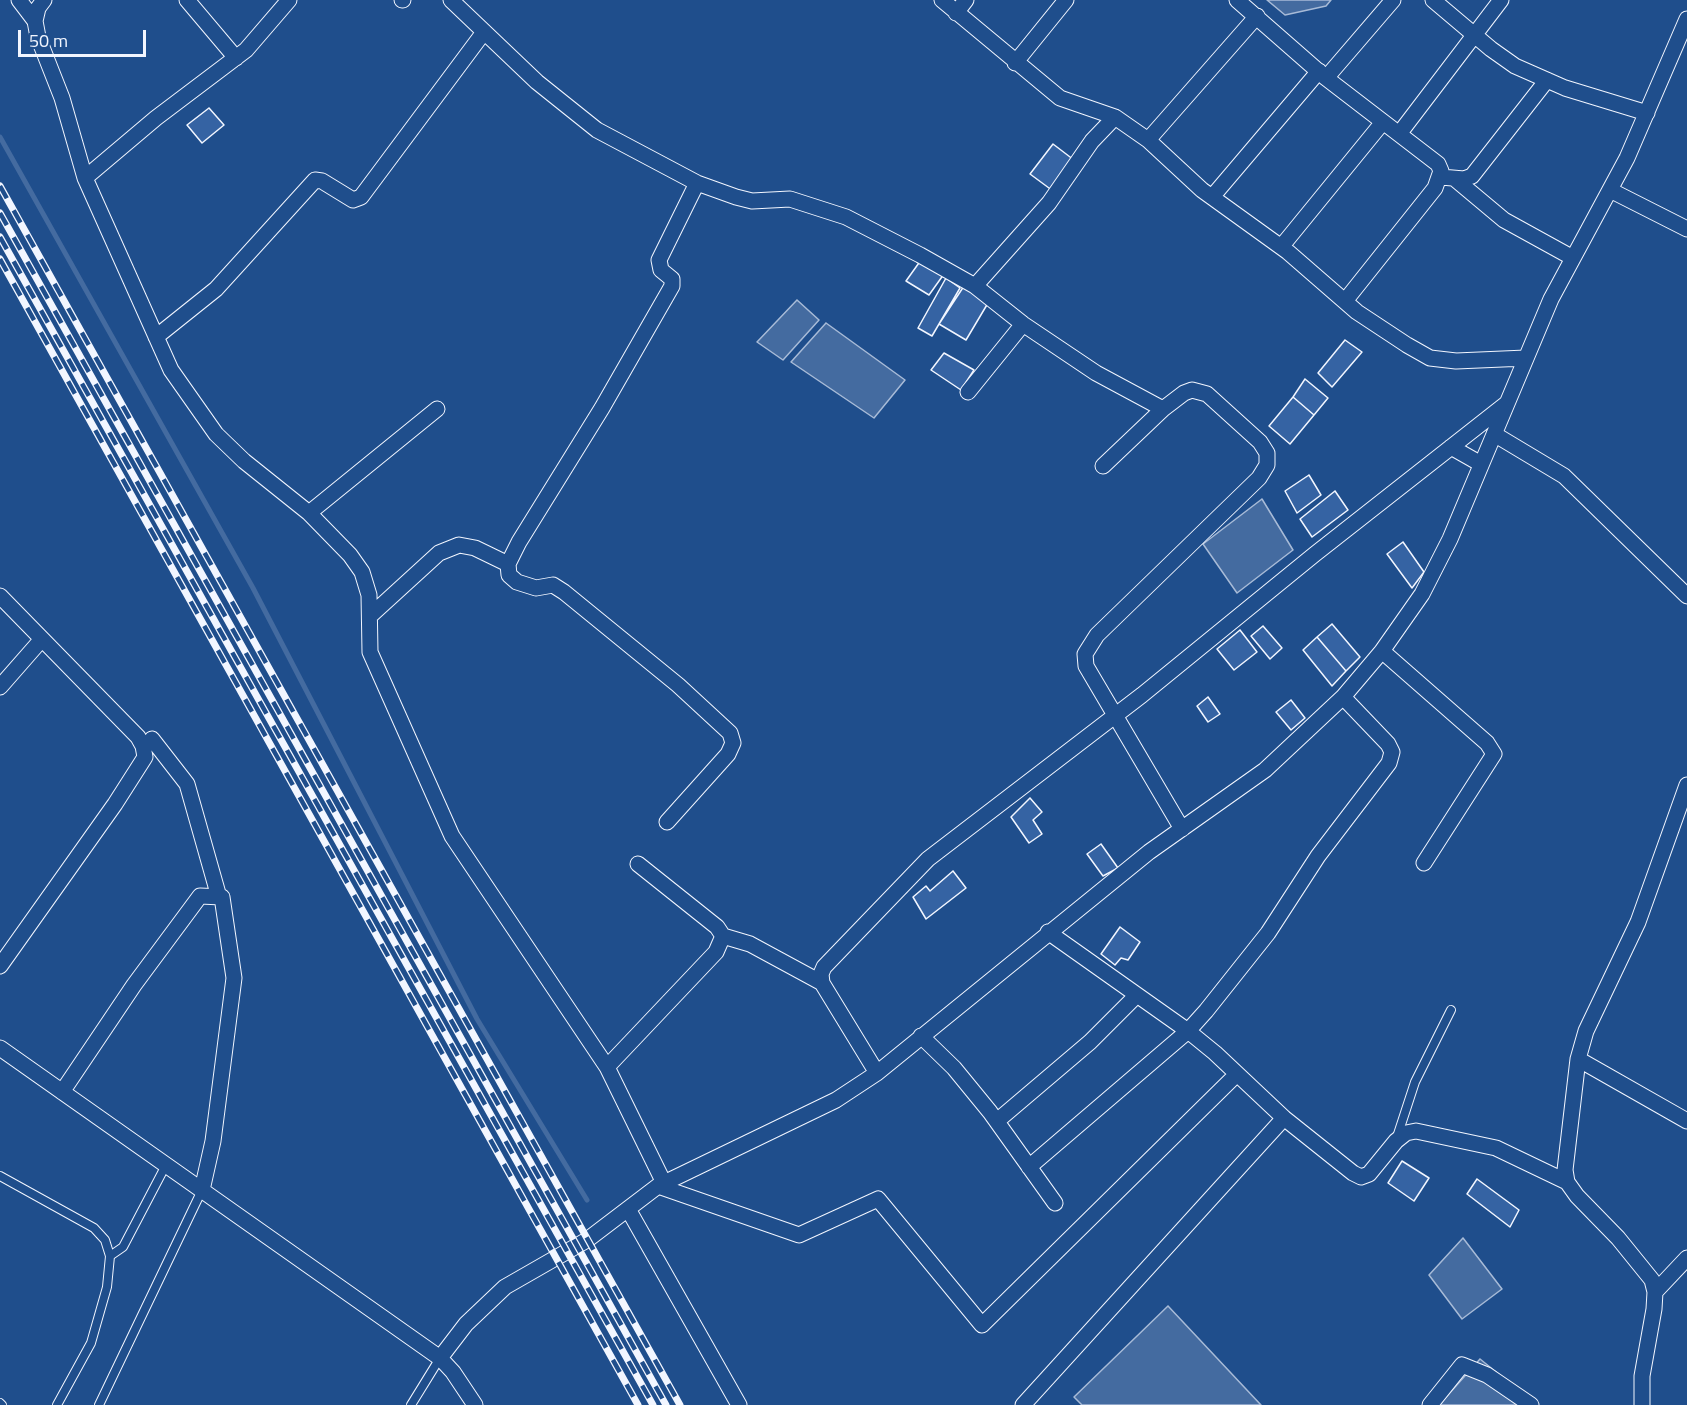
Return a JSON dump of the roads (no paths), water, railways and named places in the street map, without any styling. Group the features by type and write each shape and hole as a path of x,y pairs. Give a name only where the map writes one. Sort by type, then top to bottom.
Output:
{"street":[{"path":"20,0 35,21"},
{"path":"44,0 38,8 35,21 38,37 62,98 85,178 171,370 216,434 244,461 309,513 350,555 362,572 368,589 370,652 452,836 607,1067 661,1184 799,1235 878,1199 982,1325 1236,1074"},
{"path":"187,0 236,58"},
{"path":"85,178 156,118 236,58 289,0"},
{"path":"452,0 537,82 597,130 697,183 752,201 790,199 846,217 975,286 1023,324 1096,373 1163,409"},
{"path":"942,0 1015,63 1060,98 1115,117 1148,140 1212,196 1281,247 1345,301 1407,345 1430,358 1456,361 1526,358"},
{"path":"956,13 966,0"},
{"path":"1015,63 1066,0"},
{"path":"1237,0 1323,74 1438,164 1448,178 1504,220 1573,258"},
{"path":"1212,196 1393,0"},
{"path":"1433,0 1515,66 1547,80 1647,113"},
{"path":"1399,134 1501,0"},
{"path":"1148,140 1257,16"},
{"path":"440,1358 466,1324 505,1287 588,1240 661,1184 836,1100 877,1073 1048,932 1182,829 1265,770 1343,697 1382,651 1422,594 1481,464 1551,299 1610,190 1686,23"},
{"path":"156,337 216,289 306,187 315,180 322,181 353,201 361,196 484,32"},
{"path":"1345,301 1448,178 1472,176 1547,80"},
{"path":"975,286 1049,203 1092,141 1115,117"},
{"path":"1281,247 1383,122"},
{"path":"667,822 728,754 733,743 730,733 678,685 564,592 552,585 536,588 517,582 509,575 508,564 672,286 672,279 661,270 659,260 697,183"},
{"path":"1610,190 1687,230"},
{"path":"968,392 1023,324"},
{"path":"1103,466 1163,409 1184,393 1192,390 1207,394 1260,442 1267,453 1267,465 1259,477 1221,517 1097,635 1085,654 1086,666 1182,829"},
{"path":"877,1073 822,983 821,974 824,967 928,860 1114,716 1507,404"},
{"path":"309,513 437,409"},
{"path":"1494,434 1564,476 1687,596"},
{"path":"1451,447 1481,464"},
{"path":"370,616 440,553 459,545 475,548 508,564"},
{"path":"0,596 138,736 143,746 144,758 115,804 0,966"},
{"path":"0,687 42,639"},
{"path":"1382,651 1487,743 1494,754 1424,863"},
{"path":"1029,1167 1188,1031 1226,988 1268,933 1318,856 1389,763 1392,752 1388,744 1343,697"},
{"path":"152,739 188,784 219,897 222,897 234,978 213,1142 202,1190"},
{"path":"1567,1182 1565,1170 1578,1059 1586,1031 1638,922 1685,796"},
{"path":"638,864 717,927 723,936 750,945 822,983"},
{"path":"62,1092 134,985 200,896 219,897"},
{"path":"1048,932 1188,1031 1284,1118 1361,1177 1376,1168 1395,1141 1406,1133 1416,1131 1496,1149 1567,1182 1652,1280 1655,1292 1642,1376 1642,1405"},
{"path":"607,1067 716,952 723,936"},
{"path":"997,1121 1090,1042 1137,995"},
{"path":"921,1036 954,1068 997,1121 1055,1203"},
{"path":"0,1048 440,1358 453,1372 475,1405"},
{"path":"1578,1059 1687,1121"},
{"path":"1023,1405 1284,1118"},
{"path":"628,1209 739,1405"},
{"path":"1655,1292 1687,1258"},
{"path":"1430,1405 1462,1365 1487,1376 1531,1405"}],"lane":[{"path":"1395,1141 1414,1082 1451,1010"},
{"path":"110,1256 123,1247 166,1166"},
{"path":"0,1176 94,1228 105,1240 110,1256 107,1287 91,1343 57,1405"},
{"path":"99,1405 202,1190"},
{"path":"411,1405 440,1358"}],"water":[{"path":"1267,0 1331,0 1326,6 1285,15"},
{"path":"797,300 819,320 783,360 757,342"},
{"path":"826,323 905,380 874,418 791,362"},
{"path":"1262,499 1293,550 1237,593 1203,544"},
{"path":"1463,1238 1502,1289 1462,1319 1429,1275"},
{"path":"1168,1306 1261,1405 1082,1405 1074,1397"},
{"path":"1480,1359 1537,1405 1439,1405"}],"waterway":[{"path":"0,137 253,588 477,1019 587,1200"}],"railway":[{"path":"0,186 680,1405"},
{"path":"0,213 666,1405"},
{"path":"0,237 653,1405"},
{"path":"0,259 638,1405"}]}
